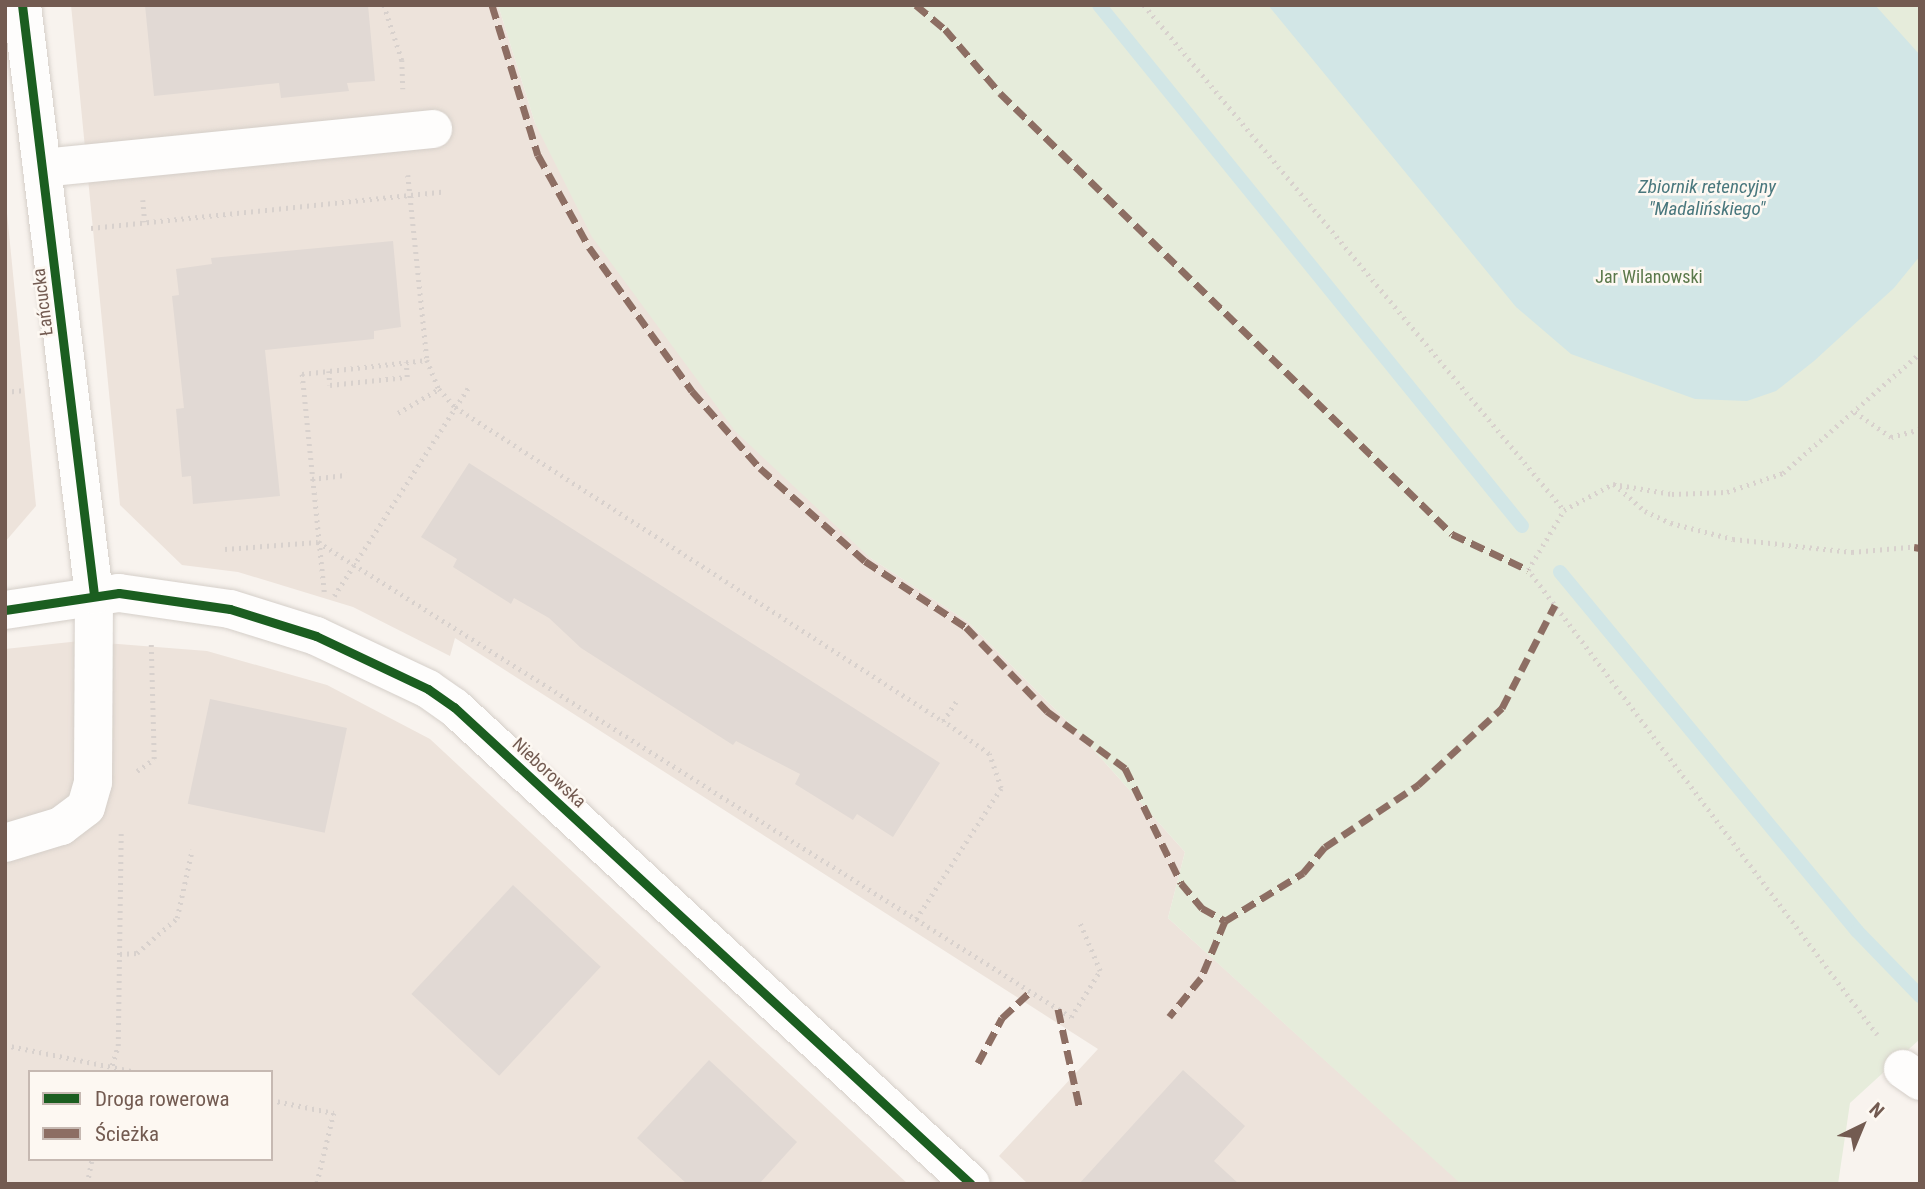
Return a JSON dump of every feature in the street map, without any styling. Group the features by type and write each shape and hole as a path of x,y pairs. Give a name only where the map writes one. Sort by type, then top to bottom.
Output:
{"street":[{"name":"Łańcucka","path":"5,844 61,826 86,807 93,782 94,595 22,5"},
{"path":"43,168 419,130"},
{"name":"Nieborowska","path":"5,610 94,595 149,596 321,623 454,707 971,1184"}],"path":[{"path":"384,5 402,60 419,130 409,194 427,360 439,388 455,407 943,721 989,754 1001,789 916,919"},
{"path":"1144,5 1564,510"},
{"path":"80,229 440,192"},
{"path":"1911,1075 1528,570 1564,510 1613,484 1672,494 1727,492 1783,473 1920,352"},
{"path":"321,623 318,542 302,374 427,360"},
{"path":"329,370 330,385 382,380 407,377 406,362"},
{"path":"321,623 354,564 470,384"},
{"path":"398,413 439,388"},
{"path":"5,392 31,389"},
{"path":"1855,412 1891,437 1920,429"},
{"path":"312,479 347,475"},
{"path":"1613,484 1645,511 1671,523 1733,539 1852,552 1920,546"},
{"path":"225,549 318,542 1071,1017 1100,971 1079,921"},
{"path":"132,775 154,759 149,596"},
{"path":"943,721 957,701"},
{"path":"5,1045 110,1069 118,1046 121,824"},
{"path":"120,954 137,953 177,918 192,850"},
{"path":"273,1100 334,1113 317,1184"},
{"path":"87,1184 92,1161"}],"shaded area":[{"path":"71,5 498,5 535,123 869,557 968,622 1074,728 1185,852 1168,918 1462,1184 1028,1184 999,1156 1098,1049 455,638 450,656 353,607 238,572 182,565 120,505"},
{"path":"5,193 36,506 5,542"},
{"path":"80,641 207,651 327,685 430,739 908,1184 5,1184 5,649"}],"green space":[{"name":"Jar Wilanowski","path":"498,5 1920,5 1920,1039 1850,1103 1838,1184 1461,1184 1168,918 1185,852 1074,728 968,622 869,557 735,431 592,237 535,123"}],"water":[{"name":"Zbiornik retencyjny \"Madalińskiego\"","path":"1268,5 1875,5 1920,55 1920,256 1894,288 1814,361 1776,391 1747,401 1695,399 1571,354 1516,307"}],"building":[{"path":"145,5 368,5 375,81 347,83 349,91 281,98 279,83 154,96"},
{"path":"393,241 401,327 374,331 374,339 265,350 280,496 193,504 191,476 182,477 176,409 184,408 172,296 179,295 176,269 212,264 211,258"},
{"path":"469,463 940,763 893,837 857,814 853,820 795,784 800,774 736,741 733,745 581,648 549,618 514,598 511,604 453,567 457,559 421,537"},
{"path":"210,699 347,728 325,833 188,804"},
{"path":"513,885 601,967 499,1076 411,994"},
{"path":"709,1060 797,1142 759,1184 687,1184 637,1138"},
{"path":"1183,1070 1245,1126 1214,1161 1239,1184 1079,1184"}],"waterway":[{"path":"1099,5 1522,526"},
{"path":"1560,572 1857,931 1920,996"}],"marked path":[{"path":"492,5 538,155 589,247 692,391 760,468 865,561 966,627 1047,711 1125,768 1181,883 1202,908 1225,921 1201,978 1169,1017"},
{"path":"916,5 945,29 1000,93 1452,534 1528,570"},
{"path":"1914,547 1920,548"},
{"path":"1225,921 1303,873 1325,847 1418,785 1502,708 1555,605"},
{"path":"978,1063 1002,1018 1030,992"},
{"path":"1058,1009 1080,1110"}],"cycle path":[{"path":"22,5 94,595"},
{"path":"5,610 119,593 230,609 316,636 428,689 454,707 971,1184"}]}
